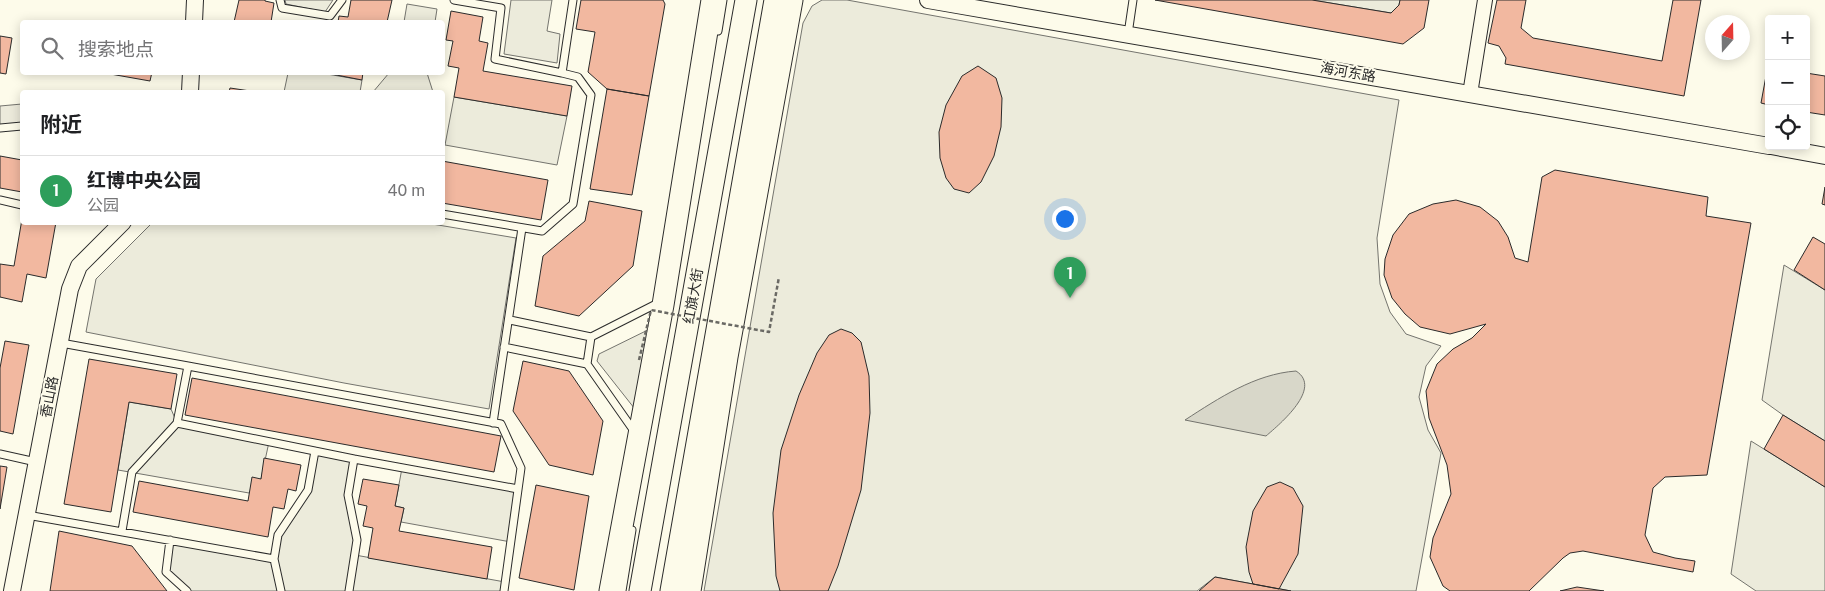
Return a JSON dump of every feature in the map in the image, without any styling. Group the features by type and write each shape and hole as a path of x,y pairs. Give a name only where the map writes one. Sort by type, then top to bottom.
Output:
{"main road":[{"name":"红旗大街","path":"610,591 642,443 668,297 712,0"},
{"name":"红旗大街","path":"640,591 746,0"},
{"path":"671,591 774,0"},
{"path":"690,591 727,357 792,0"}],"street":[{"path":"194,20 196,0"},
{"name":"海河东路","path":"928,0 994,8 1128,34 1765,145"},
{"path":"1470,94 1485,0"},
{"path":"190,90 191,75"},
{"name":"海河东路","path":"1792,150 1825,156"},
{"name":"香山路","path":"12,591 70,289 80,266 120,225"}],"lane":[{"path":"280,0 282,8 330,16 342,0"},
{"path":"445,215 542,231 573,204 591,95 578,77 495,59 501,8 454,0"},
{"path":"562,73 573,0"},
{"path":"716,39 723,0"},
{"path":"1128,34 1133,0"},
{"path":"0,128 20,126"},
{"path":"0,200 20,205"},
{"path":"493,423 504,347 510,320 522,228"},
{"path":"664,343 668,297 679,256"},
{"path":"510,320 591,337 668,297"},
{"path":"591,337 587,364 642,443"},
{"path":"60,343 501,424 521,468 504,591"},
{"path":"504,347 587,364"},
{"path":"122,531 132,472 177,424 188,366"},
{"path":"177,424 518,490"},
{"path":"281,591 274,560 278,534 308,490 316,451"},
{"path":"0,454 36,462"},
{"path":"349,591 357,540 348,495 354,459"},
{"path":"27,515 274,560"},
{"path":"622,591 633,524"},
{"path":"170,540 166,572 187,591"}],"path":[{"path":"639,360 651,310 769,332 779,276"}],"shaded area":[{"path":"285,0 333,0 325,12 286,4"},
{"path":"511,0 552,0 547,31 560,34 557,63 504,54"},
{"path":"822,0 847,0 1399,100 1377,238 1380,284 1390,312 1406,334 1441,346 1426,366 1419,397 1428,430 1441,453 1416,591 1291,591 1215,577 1197,591 704,591 803,23 812,6"},
{"path":"1312,0 1400,0 1399,5 1391,13"},
{"path":"407,4 437,9 435,20 404,20"},
{"path":"288,75 333,75 362,80 360,90 284,90"},
{"path":"387,75 428,75 432,90 375,90"},
{"path":"454,97 567,116 557,165 445,145"},
{"path":"20,104 20,126 0,128 0,106"},
{"path":"150,225 438,225 516,238 489,409 344,383 86,332 96,279"},
{"path":"1784,265 1825,290 1825,441 1762,400"},
{"path":"660,324 642,418 597,361 599,354"},
{"path":"1296,371 1303,378 1305,387 1302,396 1289,415 1266,436 1185,420 1238,388 1266,377"},
{"path":"129,402 171,409 177,423 269,442 261,479 249,493 118,470"},
{"path":"1751,441 1825,487 1825,591 1756,591 1731,574"},
{"path":"315,451 354,459 348,495 357,540 355,555 505,582 504,591 187,591 166,572 170,540 274,559 278,535 308,490"},
{"path":"402,468 518,489 511,542 401,522 404,508 395,506"}],"building":[{"path":"239,0 265,0 274,3 271,20 234,20"},
{"path":"351,0 392,0 387,20 338,20 339,16 348,17"},
{"path":"581,0 663,0 665,4 649,96 607,89 588,72 595,32 576,29"},
{"path":"1155,0 1312,0 1391,13 1399,5 1400,0 1429,0 1424,28 1403,44"},
{"path":"1497,0 1526,0 1521,28 1533,38 1662,61 1673,0 1701,0 1684,96 1505,64 1506,58 1499,46 1488,43"},
{"path":"451,11 483,17 479,41 488,43 483,71 572,86 567,116 454,97 459,68 448,66 453,41 446,40"},
{"path":"0,36 12,38 6,74 0,73"},
{"path":"978,66 996,78 1002,98 1001,127 994,156 981,182 969,193 954,189 946,178 940,158 939,132 946,105 962,76"},
{"path":"1810,74 1825,76 1825,115 1810,113"},
{"path":"116,75 151,75 150,81"},
{"path":"336,75 363,75 362,80"},
{"path":"1765,81 1765,104 1761,103"},
{"path":"607,89 649,96 632,195 590,189"},
{"path":"0,156 20,160 20,192 0,188"},
{"path":"445,162 548,180 541,220 445,204"},
{"path":"1555,170 1708,197 1706,216 1751,223 1707,475 1665,477 1653,488 1645,535 1653,552 1695,561 1693,572 1583,551 1570,553 1563,558 1529,591 1450,591 1443,586 1430,557 1433,538 1451,494 1447,465 1429,418 1426,391 1437,364 1453,349 1472,338 1486,324 1450,334 1420,327 1405,314 1392,298 1384,275 1385,259 1393,235 1409,214 1433,204 1456,200 1480,207 1498,221 1508,237 1515,258 1528,262 1542,177"},
{"path":"1825,187 1825,205 1822,204"},
{"path":"589,201 642,211 633,266 579,316 535,306 543,256 585,221"},
{"path":"21,225 55,225 46,278 27,274 22,302 0,297 0,264 14,266"},
{"path":"1813,237 1825,244 1825,290 1794,270"},
{"path":"841,329 852,333 861,342 869,376 870,413 861,490 838,566 828,591 780,591 776,576 773,513 781,450 799,395 817,353 829,335"},
{"path":"5,341 29,345 13,434 0,431 0,368"},
{"path":"89,359 177,374 171,409 129,402 111,512 64,504"},
{"path":"523,361 569,371 603,421 593,475 549,465 513,411"},
{"path":"192,378 501,436 494,472 185,415"},
{"path":"1783,415 1825,441 1825,487 1764,449"},
{"path":"264,458 301,465 296,491 288,489 284,509 273,507 268,537 133,512 139,481 248,501 252,477 261,479"},
{"path":"0,466 7,467 0,509"},
{"path":"363,479 399,485 395,506 404,508 399,531 492,547 487,579 368,558 373,528 363,526 367,506 358,504"},
{"path":"1280,482 1293,488 1303,506 1298,554 1279,589 1253,584 1249,572 1246,547 1253,511 1267,487"},
{"path":"536,485 589,496 574,590 519,578"},
{"path":"59,531 132,546 167,591 50,591"},
{"path":"1215,577 1291,591 1199,591"},
{"path":"1577,587 1604,591 1560,591"}],"place":[{"name":"红博中央公园","path":"1070,298"}]}
